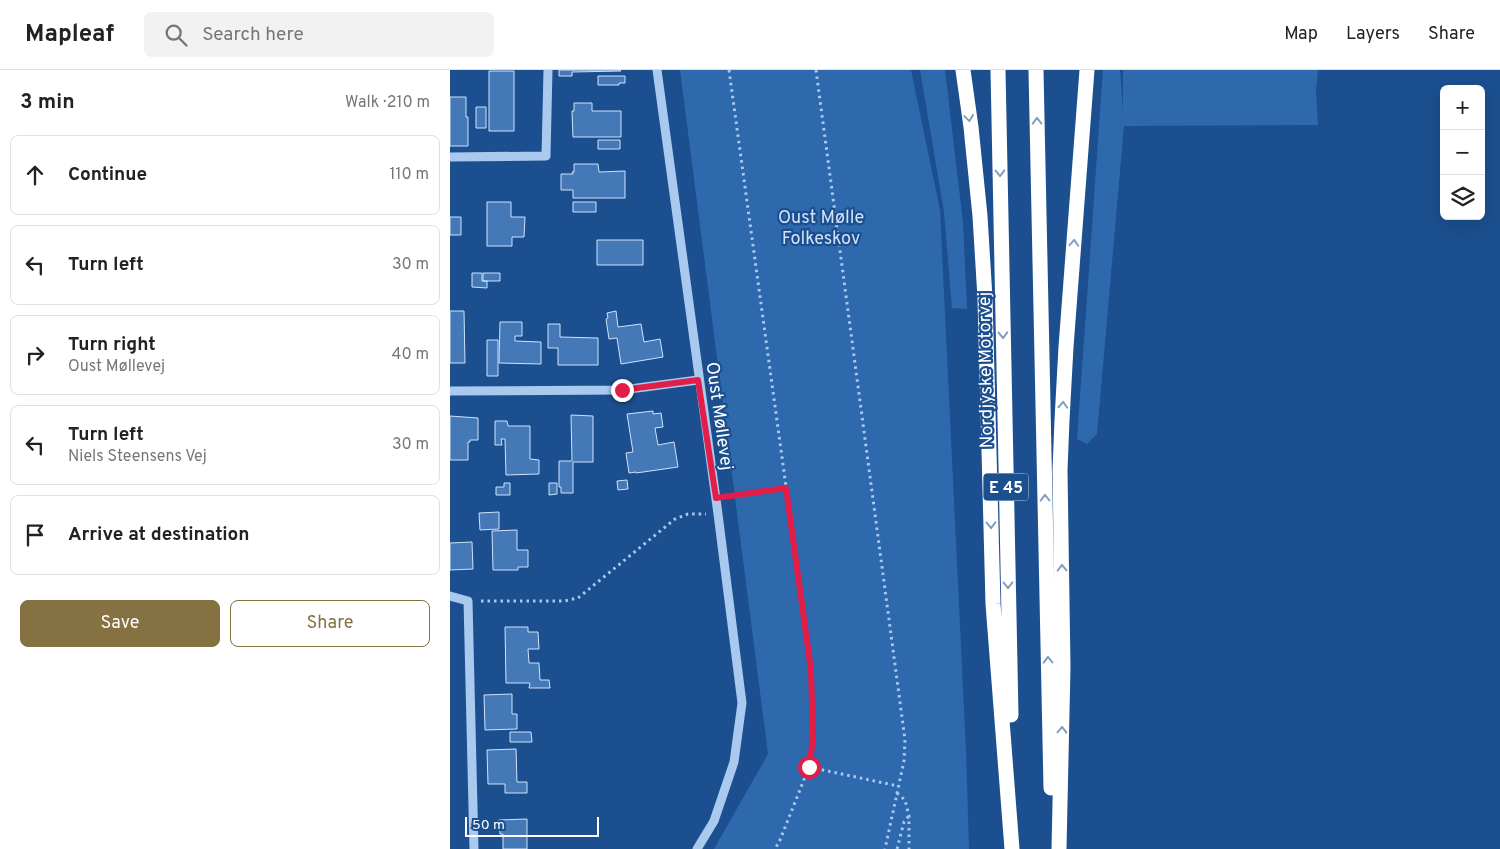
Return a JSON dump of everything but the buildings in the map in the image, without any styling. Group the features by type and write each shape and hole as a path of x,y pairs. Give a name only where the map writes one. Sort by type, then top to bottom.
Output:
{"highway":[{"path":"963,70 978,198 985,298 993,604 1013,849"},
{"name":"Nordjyske Motorvej","path":"998,70 1013,849"},
{"name":"E 45","path":"1036,70 1052,849"},
{"path":"1059,849 1063,667 1060,470 1066,347 1087,70"}],"street":[{"path":"450,156 546,156 548,70"},
{"name":"Oust Møllevej","path":"656,70 716,498 742,703 734,762 714,821 697,849"},
{"path":"450,391 622,390 698,380"},
{"path":"450,596 468,601 474,849"}],"path":[{"path":"729,70 811,670 813,739 809,767 775,849"},
{"path":"816,70 905,740 904,761 885,849"},
{"path":"716,498 786,488"},
{"path":"468,601 564,601 578,598 675,518 688,514 718,514"},
{"path":"809,767 898,786"},
{"path":"897,793 905,800 909,816 909,849"},
{"path":"897,849 904,822 909,816"}],"green space":[{"name":"Oust Mølle Folkeskov","path":"680,70 911,70 940,210 969,849 714,849 768,754"},
{"path":"920,70 945,70 963,222 967,309 952,308 944,212"},
{"path":"1103,70 1120,70 1123,111 1123,70 1318,70 1316,91 1318,125 1124,126 1097,434 1087,444 1077,439"}],"route":[{"path":"622,390 698,380 716,498 786,488 811,670 813,739 809,767"}]}
